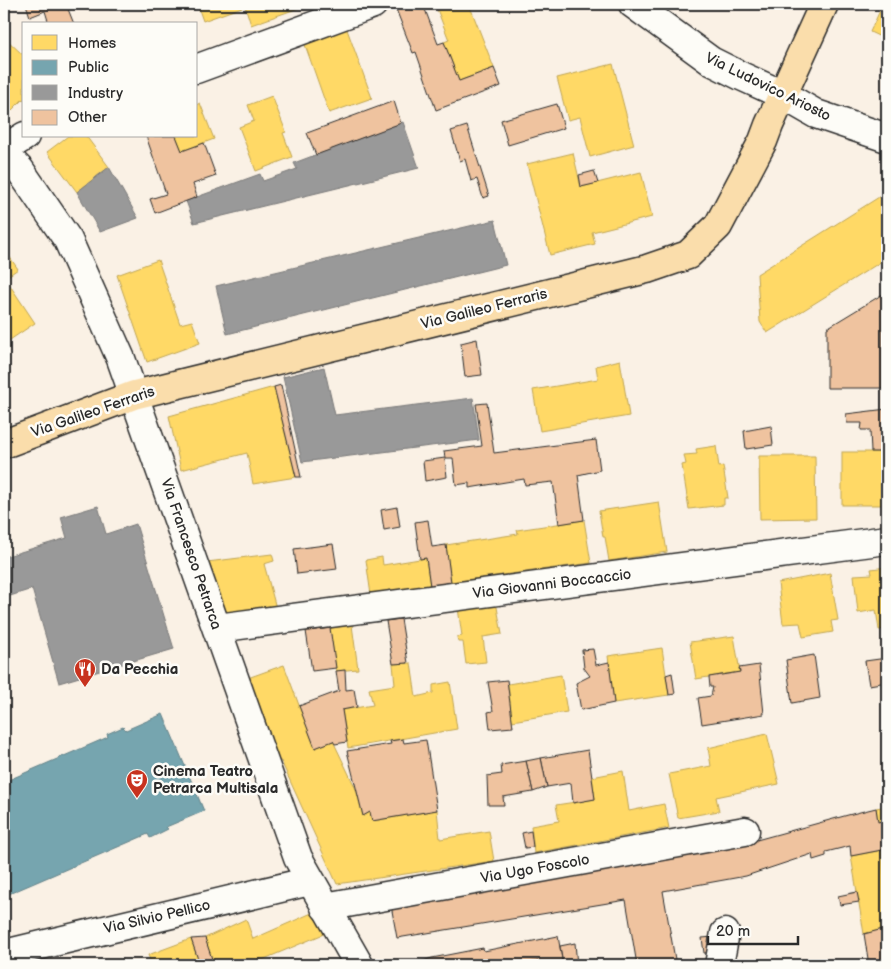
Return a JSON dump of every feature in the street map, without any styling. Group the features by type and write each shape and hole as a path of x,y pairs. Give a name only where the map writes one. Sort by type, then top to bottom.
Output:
{"main road":[{"name":"Via Galileo Ferraris","path":"4,444 134,395 647,269 688,255 718,226 763,141 824,4"}],"street":[{"path":"198,68 373,4"},
{"name":"Via Ludovico Ariosto","path":"633,4 711,61 783,95 816,114 887,138"},
{"path":"4,149 22,138"},
{"name":"Via Francesco Petrarca","path":"4,154 20,170 68,240 121,359 298,858 359,965"},
{"name":"Via Giovanni Boccaccio","path":"217,628 887,540"},
{"name":"Via Ugo Foscolo","path":"325,907 745,831"},
{"name":"Via Silvio Pellico","path":"4,954 310,881"},
{"path":"719,965 725,933"}],"building: Homes":[{"path":"197,4 310,4 251,25 245,6 203,21"},
{"path":"435,4 469,4 494,68 459,81 444,42 449,40"},
{"path":"883,4 887,4 887,40 870,32"},
{"path":"345,24 372,98 329,113 303,39"},
{"path":"4,37 22,54 22,100 6,116 4,113"},
{"path":"613,64 634,145 590,157 580,117 568,120 557,78"},
{"path":"272,96 286,132 283,133 292,157 256,171 239,127 254,121 248,105"},
{"path":"200,103 214,139 182,151 177,138 198,138 198,104"},
{"path":"65,138 87,138 109,167 77,192 47,152"},
{"path":"573,153 581,187 641,172 652,217 592,232 595,244 550,255 527,164"},
{"path":"887,192 887,258 767,333 760,322 757,274"},
{"path":"4,249 18,269 5,278 35,323 4,344"},
{"path":"158,260 180,324 192,321 200,343 147,362 117,275"},
{"path":"620,360 629,416 540,431 533,390 598,379 596,366"},
{"path":"274,387 296,477 253,484 247,453 181,470 169,416"},
{"path":"716,446 719,467 723,466 728,498 724,498 724,505 689,509 682,465 686,464 684,455 697,454 696,449"},
{"path":"842,452 887,452 887,505 842,505"},
{"path":"759,456 815,456 816,518 760,519"},
{"path":"659,502 667,552 609,561 599,511"},
{"path":"584,520 591,563 451,582 446,545 518,534 517,530"},
{"path":"272,554 274,561 264,564 276,608 223,614 207,562"},
{"path":"382,557 383,565 426,558 430,586 371,595 366,560"},
{"path":"887,567 887,629 879,630 876,610 858,613 854,575 872,574 871,569"},
{"path":"830,573 838,620 831,621 833,632 803,637 800,623 783,624 778,583"},
{"path":"496,602 502,634 483,637 486,662 466,664 463,642 458,642 457,637 462,636 458,608"},
{"path":"352,625 358,669 336,671 330,628"},
{"path":"734,636 740,672 696,679 690,642"},
{"path":"662,648 669,695 614,703 608,656"},
{"path":"411,663 416,697 433,693 433,685 450,682 457,729 348,748 342,710 373,705 369,689 395,685 393,664"},
{"path":"284,665 315,748 333,741 356,789 363,816 370,812 372,821 437,810 440,839 489,831 494,861 337,884 281,761 278,762 245,679"},
{"path":"561,675 567,712 512,721 508,684"},
{"path":"767,734 779,784 716,797 719,811 678,818 669,774 711,766 708,748"},
{"path":"623,771 629,811 664,804 669,828 534,853 531,826 559,821 556,805 595,799 592,777"},
{"path":"887,806 887,812 883,812 885,820 878,822 876,808"},
{"path":"882,850 887,901 887,928 864,934 851,856"},
{"path":"314,912 326,933 250,965 214,965 205,938 246,919 253,939"},
{"path":"191,939 200,965 152,965 148,955"}],"building: Public":[{"path":"163,714 204,811 166,827 168,829 150,838 148,834 4,896 4,782 108,737 107,734 123,727 126,730"}],"building: Industry":[{"path":"403,122 419,168 194,223 186,201 260,174 263,181 297,169 294,163"},
{"path":"109,167 138,218 100,232 77,192"},
{"path":"495,220 506,265 227,334 216,286"},
{"path":"324,367 335,415 473,398 479,440 302,462 283,377"},
{"path":"98,506 106,534 136,524 174,649 59,683 32,589 7,597 4,587 4,557 67,538 61,517"}],"building: Other":[{"path":"26,4 66,4 73,22 48,22 45,11 30,17"},
{"path":"394,4 423,4 438,44 444,42 459,81 494,68 501,86 436,110 416,52 413,53"},
{"path":"394,101 401,123 316,155 307,133"},
{"path":"557,104 564,128 508,145 501,120"},
{"path":"467,126 489,196 483,198 477,179 471,181 465,159 460,161 451,131"},
{"path":"147,138 177,138 182,151 204,143 216,176 193,184 197,197 155,213 150,199 166,194"},
{"path":"594,171 598,183 581,187 579,175"},
{"path":"883,294 883,388 827,388 827,328"},
{"path":"477,339 482,375 465,377 461,343"},
{"path":"281,385 301,477 296,477 274,387"},
{"path":"487,403 494,453 596,440 600,470 578,475 584,520 559,524 553,482 525,485 524,479 469,488 469,483 456,485 453,458 445,458 444,451 482,446 476,404"},
{"path":"887,409 887,452 871,452 870,430 861,430 862,423 847,423 846,414"},
{"path":"771,426 773,445 746,449 744,431"},
{"path":"445,458 447,477 425,481 423,461"},
{"path":"397,507 400,527 384,530 381,510"},
{"path":"428,520 432,547 446,545 451,582 430,586 426,558 420,559 415,522"},
{"path":"333,544 337,569 297,574 294,549"},
{"path":"401,619 408,663 393,664 386,621"},
{"path":"330,628 336,668 312,671 306,631"},
{"path":"593,649 596,665 609,662 614,703 581,710 576,683 590,676 584,668 582,650"},
{"path":"814,655 820,698 792,703 786,660"},
{"path":"887,658 887,682 869,685 865,661"},
{"path":"759,665 764,714 702,724 698,698 711,696 713,687 710,687 709,677 740,672 739,668"},
{"path":"345,670 346,690 354,689 357,707 342,710 347,742 335,744 333,741 315,748 299,706 339,691 336,671"},
{"path":"672,673 675,694 669,695 666,675"},
{"path":"507,680 513,727 490,729 488,712 493,711 488,682"},
{"path":"403,739 404,743 426,740 437,810 372,821 370,812 363,816 347,751 391,744 390,741"},
{"path":"588,750 595,799 573,803 571,783 547,787 541,758"},
{"path":"541,758 547,787 533,792 526,761"},
{"path":"526,761 533,792 503,797 504,805 488,805 487,776 502,774 501,765"},
{"path":"876,808 878,822 885,820 883,812 887,812 887,849 851,856 850,846 826,852 826,856 813,860 812,854 746,876 663,891 676,965 637,965 626,900 397,938 390,900 742,844"},
{"path":"531,831 533,847 525,848 522,833"},
{"path":"857,892 859,902 840,905 838,896"},
{"path":"887,928 887,965 869,965 864,934"},
{"path":"558,936 563,965 539,965 538,961 518,965 410,965 432,958 483,948 484,951"},
{"path":"713,937 710,953 704,953 702,938"},
{"path":"205,938 214,965 200,965 191,939"},
{"path":"575,943 577,965 563,965 560,946"}],"place":[{"name":"Da Pecchia","path":"85,688"},
{"name":"Cinema Teatro Petrarca Multisala","path":"137,799"}]}
